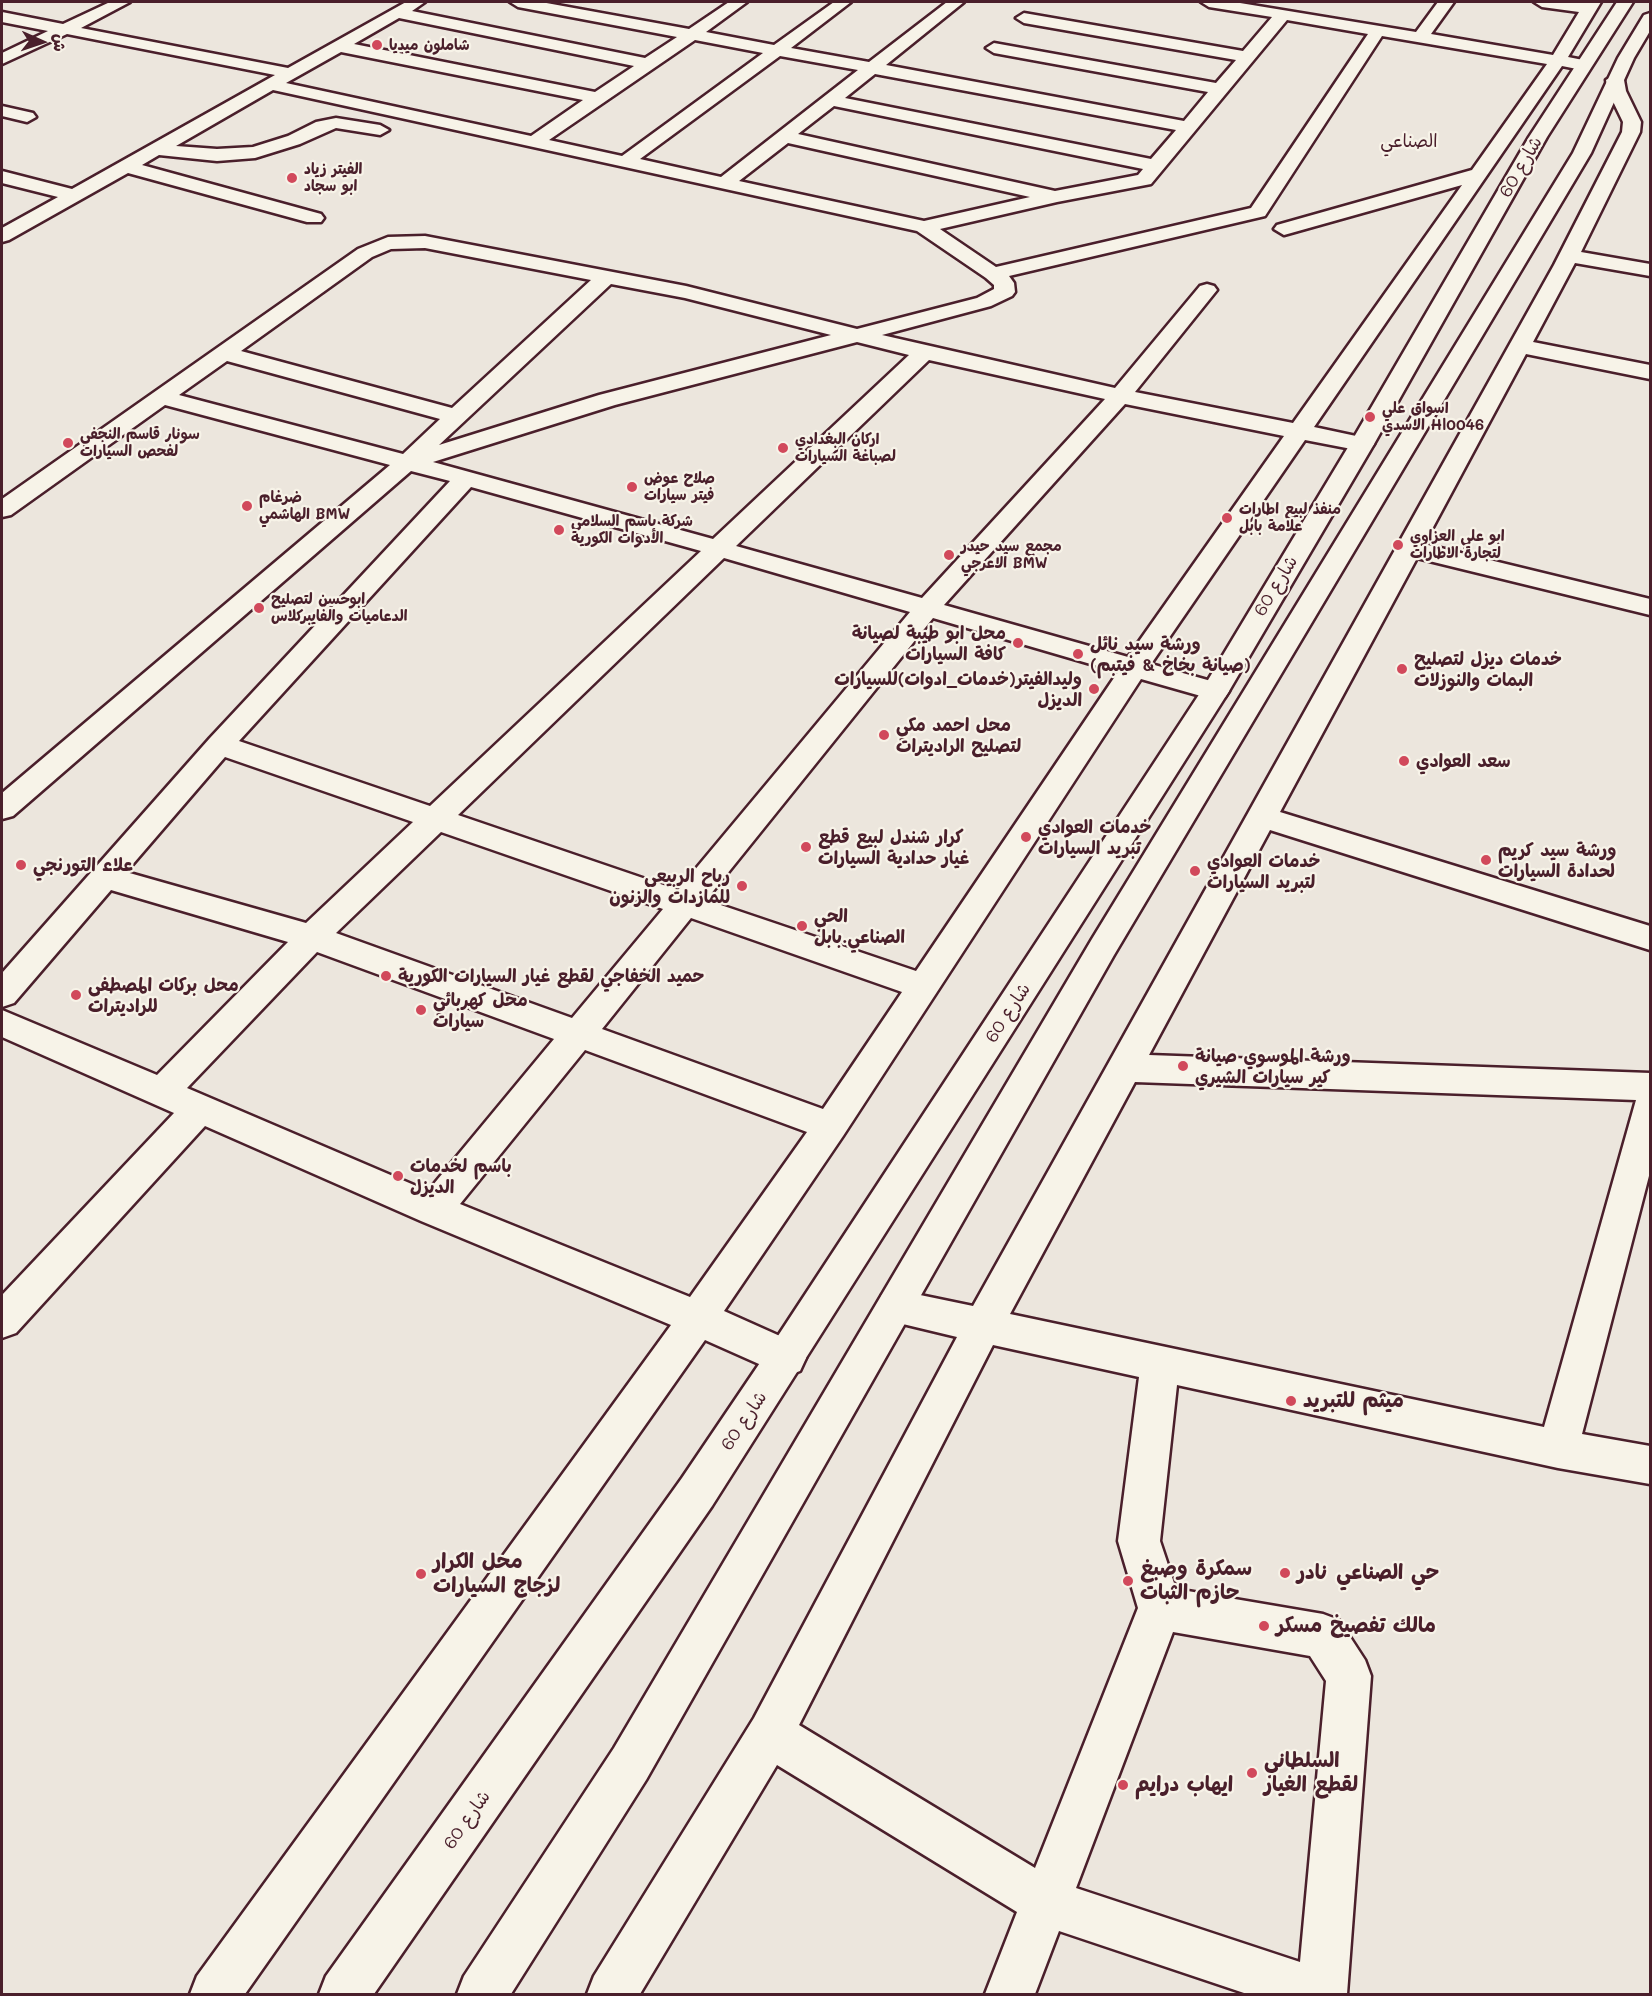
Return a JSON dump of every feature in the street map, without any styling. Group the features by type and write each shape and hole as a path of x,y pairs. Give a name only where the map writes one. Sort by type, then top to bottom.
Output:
{"main road":[{"path":"2,59 122,2"},
{"path":"2,236 417,2"},
{"path":"518,2 958,82 1189,127"},
{"path":"534,142 738,2"},
{"path":"625,162 843,2"},
{"path":"724,184 956,2"},
{"path":"958,82 1041,2"},
{"path":"1209,2 1571,62 1590,5 1542,2"},
{"path":"1302,17 1314,2"},
{"path":"1421,37 1446,2"},
{"name":"شارع 60","path":"344,1995 690,1501 786,1358 1215,691 1362,444 1524,134 1571,62 1625,2"},
{"path":"396,13 648,64"},
{"path":"924,227 1057,196 1144,180 1283,14"},
{"path":"2,17 290,73"},
{"path":"1024,18 1247,57"},
{"path":"482,1995 630,1764 1103,947 1582,153 1615,80 1650,18"},
{"path":"993,274 1258,212 1378,30"},
{"path":"338,46 598,98"},
{"path":"994,48 1220,90"},
{"path":"612,1995 770,1734 983,1326 1569,256 1629,137 1641,123 1617,91 1615,80"},
{"path":"269,84 924,227 993,274 1006,287 1000,296 862,335 607,400 407,462"},
{"path":"830,100 1156,166"},
{"path":"2,111 27,117"},
{"path":"154,149 217,155 255,152 294,140 322,126 336,123 396,133"},
{"path":"214,1995 698,1318 831,1126 1135,667 1478,174 1524,134"},
{"path":"463,146 478,144 499,135"},
{"path":"785,136 1057,196"},
{"path":"124,166 314,218"},
{"path":"1284,229 1478,174"},
{"path":"2,177 74,195"},
{"path":"2,510 366,253 388,243 424,242 686,292 924,352 1120,396 1362,444"},
{"path":"1569,256 1650,270"},
{"path":"2,809 407,462 606,277"},
{"path":"434,1210 929,606 1120,396 1207,290"},
{"path":"1519,346 1650,372"},
{"path":"161,1093 312,938 721,549 924,352"},
{"path":"223,354 456,416"},
{"path":"161,398 407,462 929,606 1215,691"},
{"path":"2,994 220,745 465,478"},
{"path":"1408,548 1650,607"},
{"path":"220,745 683,906 923,986"},
{"path":"1261,817 1650,938"},
{"path":"105,877 312,938 831,1126"},
{"path":"2,1023 434,1210 698,1318 786,1358"},
{"path":"1124,1068 1650,1087"},
{"path":"1558,1449 1650,1107"},
{"path":"2,1321 199,1109"},
{"path":"896,1307 1558,1449 1650,1465"},
{"path":"1010,1995 1160,1608 1139,1541 1160,1364"},
{"path":"770,1734 1046,1902 1321,1995 1349,1676 1323,1636 1160,1608"}],"place":[{"name":"شاملون ميديا","path":"377,45"},
{"name":"الفيتر زياد ابو سجاد","path":"292,178"},
{"name":"اسواق علي الاسدي Hl0046","path":"1370,417"},
{"name":"سونار قاسم النجفي لفحص السيارات","path":"68,443"},
{"name":"اركان البغدادي لصباغة السيارات","path":"783,448"},
{"name":"صلاح عوض فيتر سيارات","path":"632,487"},
{"name":"ضرغام الهاشمي BMW","path":"247,506"},
{"name":"منفذ لبيع اطارات علامة بابل","path":"1227,518"},
{"name":"شركة باسم السلامي الأدوات الكورية","path":"559,530"},
{"name":"ابو علي العزاوي لتجارة الاطارات","path":"1398,545"},
{"name":"مجمع سيد حيدر الاعرجي BMW","path":"949,555"},
{"name":"ابوحسن لتصليح الدعاميات والفايبركلاس","path":"259,608"},
{"name":"محل ابو طيبة لصيانة كافة السيارات","path":"1018,643"},
{"name":"ورشة سيد نائل (صيانة بخاخ & فيتبم)","path":"1078,654"},
{"name":"خدمات ديزل لتصليح البمات والنوزلات","path":"1402,669"},
{"name":"وليدالفيتر(خدمات_ادوات)للسيارات الديزل","path":"1094,689"},
{"name":"محل احمد مكي لتصليح الراديترات","path":"884,735"},
{"name":"سعد العوادي","path":"1404,761"},
{"name":"خدمات العوادي تبريد السيارات","path":"1026,837"},
{"name":"كرار شندل لبيع قطع غيار حدادية السيارات","path":"806,847"},
{"name":"ورشة سيد كريم لحدادة السيارات","path":"1486,860"},
{"name":"علاء التورنجي","path":"21,865"},
{"name":"خدمات العوادي لتبريد السيارات","path":"1195,871"},
{"name":"رباح الربيعي للمازدات والزنون","path":"742,886"},
{"name":"الحي الصناعي.بابل","path":"802,926"},
{"name":"حميد الخفاجي لقطع غيار السيارات الكورية","path":"386,976"},
{"name":"محل بركات المصطفى للراديترات","path":"76,995"},
{"name":"محل كهربائي سيارات","path":"421,1010"},
{"name":"ورشة الموسوي صيانة كير سيارات الشيري","path":"1183,1066"},
{"name":"باسم لخدمات الديزل","path":"398,1176"},
{"name":"ميثم للتبريد","path":"1291,1401"},
{"name":"حي الصناعي نادر","path":"1285,1573"},
{"name":"محل الكرار لزجاج السيارات","path":"421,1574"},
{"name":"سمكرة وصبغ حازم الثبات","path":"1128,1581"},
{"name":"مالك تفصيخ مسكر","path":"1264,1626"},
{"name":"السلطاني لقطع الغيار","path":"1252,1773"},
{"name":"ايهاب درايم","path":"1123,1785"}],"district":[{"name":"الصناعي","path":"1409,141"}]}
